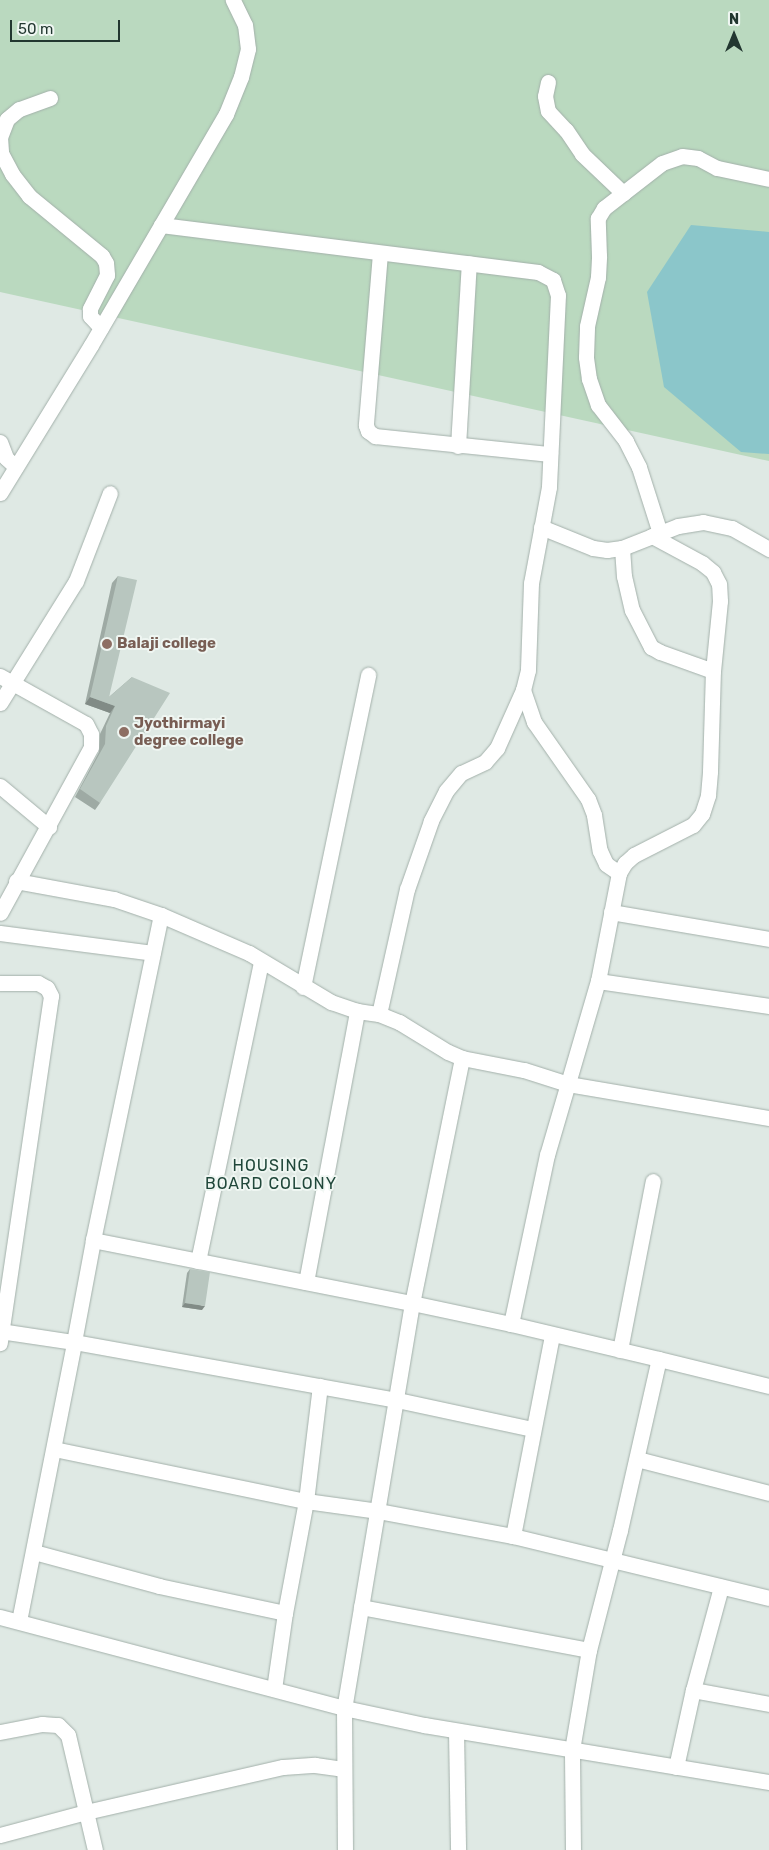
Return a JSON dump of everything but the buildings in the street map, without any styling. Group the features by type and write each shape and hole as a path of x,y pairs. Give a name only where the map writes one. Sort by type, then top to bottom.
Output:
{"street":[{"path":"0,493 101,328 226,114 241,77 248,49 245,25 233,0"},
{"path":"548,82 545,96 548,111 566,130 582,154 623,193"},
{"path":"50,98 19,109 7,119 0,137 1,153 12,174 29,196 102,256 106,263 107,275 90,309 90,316 101,328"},
{"path":"511,1324 547,1155 598,980 619,873 625,863 634,855 693,826 702,814 708,795 710,771 713,671 720,601 716,578 713,572 702,563 656,535 639,467 626,441 598,405 589,379 586,357 587,326 600,256 598,218 604,208 662,163 682,156 698,158 717,168 769,179"},
{"path":"161,225 538,272 553,280 558,295 549,487 531,583 530,647 523,690 497,748 485,762 461,773 446,791 431,821 407,889 380,1014"},
{"path":"380,253 366,425 368,432 374,436 550,454"},
{"path":"458,446 469,263"},
{"path":"0,442 6,458 16,467"},
{"path":"0,703 6,679 76,581 110,494"},
{"path":"541,527 593,548 607,550 622,548 678,526 703,522 732,528 769,549"},
{"path":"622,548 624,576 632,610 651,647 713,671"},
{"path":"303,987 368,675"},
{"path":"0,913 16,881 49,827 91,747 91,734 86,724 6,679"},
{"path":"523,690 534,722 588,800 594,814 600,851 606,864 619,873"},
{"path":"0,786 49,827"},
{"path":"16,881 114,899 161,915 249,953 261,962 331,1002 357,1011 380,1014 400,1022 448,1052 462,1058 524,1070 568,1084 769,1118"},
{"path":"611,912 769,939"},
{"path":"19,1621 34,1552 93,1240 161,915"},
{"path":"0,934 153,953"},
{"path":"198,1261 261,962"},
{"path":"598,980 769,1006"},
{"path":"0,983 38,983 47,988 51,996 0,1335 74,1342 397,1400 532,1429"},
{"path":"306,1282 357,1011"},
{"path":"345,1850 344,1708 412,1303 462,1058"},
{"path":"620,1350 653,1181"},
{"path":"93,1240 511,1324 769,1386"},
{"path":"513,1536 532,1429 552,1335"},
{"path":"573,1850 572,1750 589,1650 613,1559 659,1359"},
{"path":"274,1689 284,1613 306,1501 320,1386"},
{"path":"54,1449 306,1501 378,1511 513,1536 769,1598"},
{"path":"637,1459 769,1493"},
{"path":"34,1552 158,1586 284,1613"},
{"path":"676,1767 693,1690 721,1587"},
{"path":"361,1607 589,1650"},
{"path":"0,1617 344,1708 456,1730 769,1782"},
{"path":"693,1690 769,1704"},
{"path":"0,1732 42,1724 58,1726 68,1735 95,1850"},
{"path":"456,1730 458,1850"},
{"path":"0,1835 86,1812 283,1767 315,1765 343,1769"}],"green space":[{"path":"0,0 769,0 769,461 0,292"}],"water":[{"path":"691,225 769,232 769,454 741,452 664,387 647,292"}],"place":[{"name":"Balaji college","path":"107,644"},
{"name":"Jyothirmayi degree college","path":"124,732"}],"district":[{"name":"HOUSING BOARD COLONY","path":"271,1175"}]}
